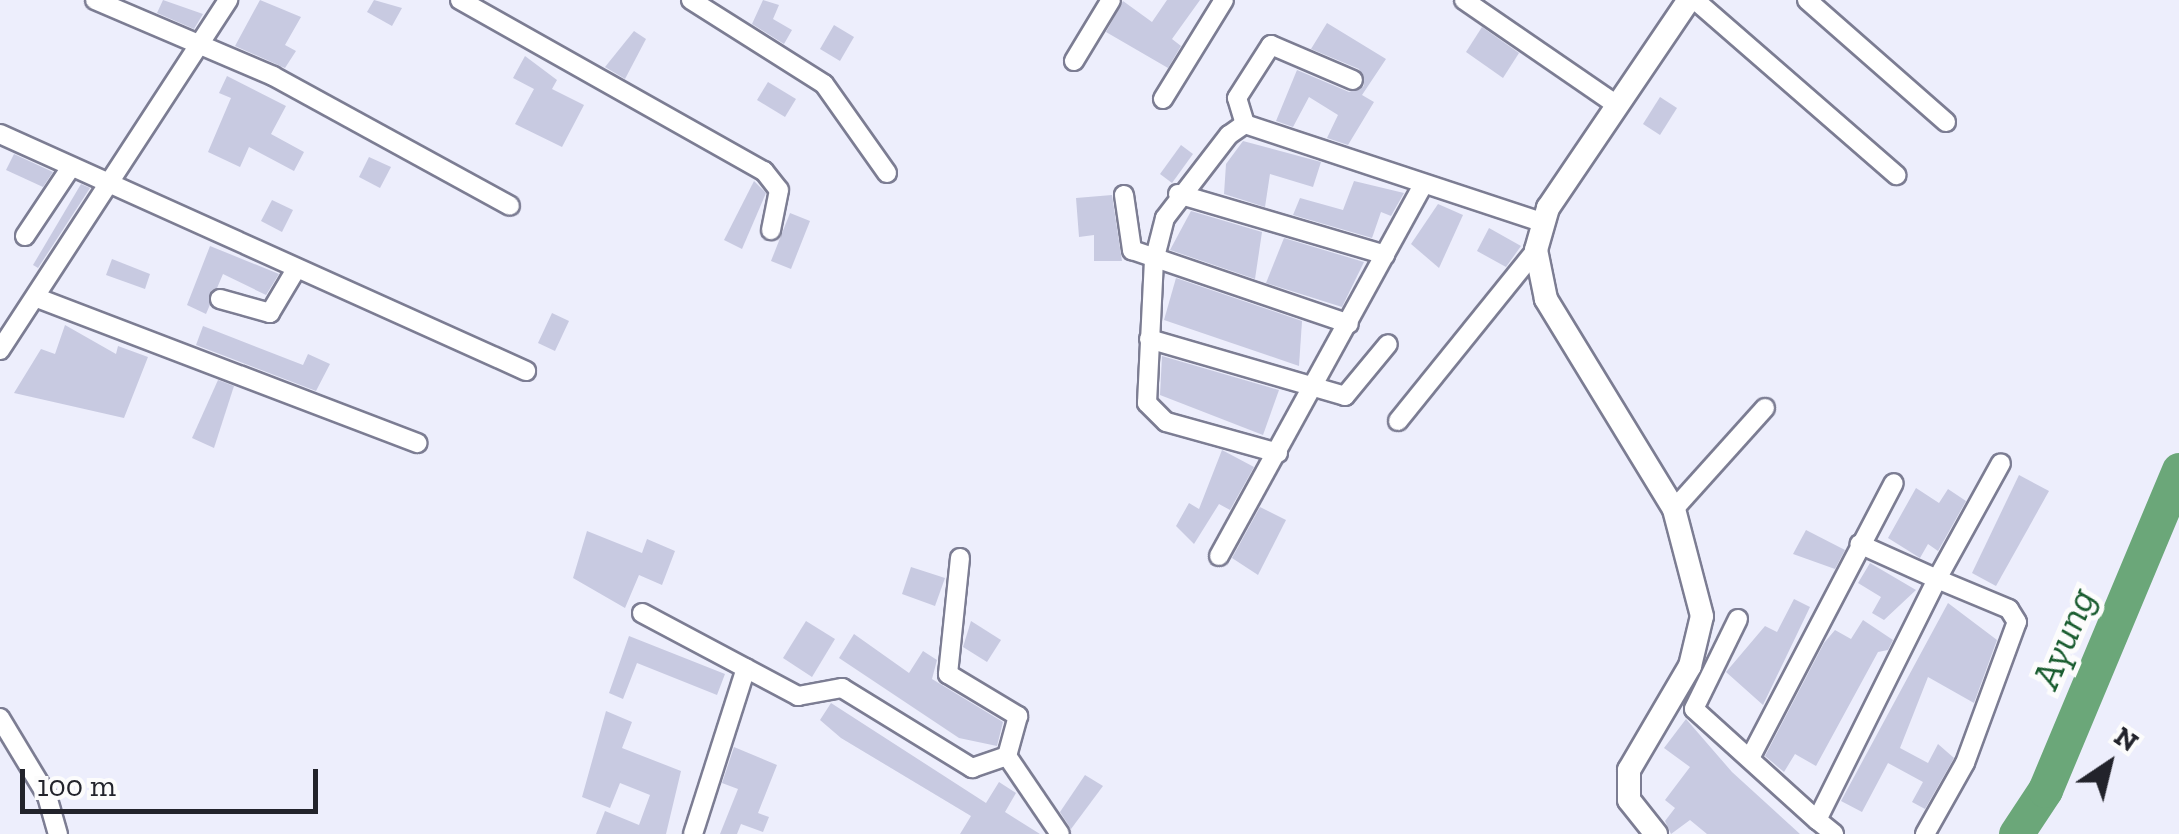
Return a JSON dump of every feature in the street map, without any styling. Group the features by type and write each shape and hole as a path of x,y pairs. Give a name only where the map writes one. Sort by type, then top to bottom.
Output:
{"street":[{"path":"95,0 272,76 510,206"},
{"path":"0,350 40,299 228,0"},
{"path":"460,0 764,171 779,190 771,230"},
{"path":"691,0 824,84 887,173"},
{"path":"1074,61 1111,0"},
{"path":"1163,99 1224,0"},
{"path":"1464,0 1618,106"},
{"path":"1656,834 1629,800 1629,770 1702,629 1674,509 1546,300 1536,250 1542,222 1692,0 1896,174"},
{"path":"1807,0 1946,122"},
{"path":"1244,124 1237,98 1272,45 1353,80"},
{"path":"1244,124 1422,186 1542,222"},
{"path":"1244,124 1178,194 1154,261 1150,339 1155,416 1278,452"},
{"path":"0,134 295,271 526,371"},
{"path":"25,236 71,167"},
{"path":"1219,556 1422,186"},
{"path":"1178,194 1385,255"},
{"path":"1124,195 1128,246 1154,261 1348,324"},
{"path":"1398,421 1536,250"},
{"path":"220,299 270,313 295,271"},
{"path":"40,299 418,443"},
{"path":"1150,339 1314,389 1350,394 1388,344"},
{"path":"1674,509 1764,408"},
{"path":"1817,820 2000,463"},
{"path":"1750,758 1894,483"},
{"path":"1859,544 2017,618 1965,763 1924,834"},
{"path":"960,558 948,671 1018,716 1007,756 1060,834"},
{"path":"642,613 806,698 842,688 972,768 1007,756"},
{"path":"1738,620 1694,702 1834,834"},
{"path":"693,834 746,668"},
{"path":"0,718 47,796 58,834"}],"building":[{"path":"163,0 203,14 194,29 157,13"},
{"path":"260,0 301,17 285,45 296,51 285,68 235,46"},
{"path":"374,0 402,8 392,26 367,12"},
{"path":"763,0 779,5 773,19 792,30 784,44 752,24"},
{"path":"1167,0 1200,0 1172,39 1181,46 1168,68 1106,32 1123,1 1152,22"},
{"path":"1327,23 1386,59 1362,95 1374,102 1348,145 1327,138 1338,115 1309,97 1293,127 1276,121 1297,70 1349,92 1364,86 1359,69 1311,49"},
{"path":"834,25 854,37 840,61 820,49"},
{"path":"1482,27 1519,53 1503,78 1466,52"},
{"path":"634,31 646,39 625,79 605,67"},
{"path":"525,56 557,80 552,89 584,105 562,147 515,124 534,89 513,78"},
{"path":"227,76 286,106 271,134 304,152 294,171 249,147 240,167 208,152 231,98 219,93"},
{"path":"768,82 796,99 785,117 757,100"},
{"path":"1660,97 1677,108 1660,135 1643,124"},
{"path":"1243,141 1321,162 1313,187 1270,174 1265,207 1224,194 1226,164"},
{"path":"1181,145 1193,154 1172,183 1160,174"},
{"path":"14,154 53,172 43,187 6,170"},
{"path":"369,157 391,167 380,188 359,177"},
{"path":"754,181 766,193 742,249 724,240"},
{"path":"1354,181 1404,193 1391,216 1381,212 1372,238 1293,215 1300,198 1343,210"},
{"path":"81,184 90,188 38,268 33,265"},
{"path":"1112,195 1122,261 1094,261 1094,235 1079,237 1076,198"},
{"path":"272,200 293,210 282,232 261,221"},
{"path":"1438,204 1463,215 1439,268 1411,244"},
{"path":"1191,211 1262,232 1255,279 1170,250"},
{"path":"790,213 810,221 791,269 771,261"},
{"path":"1489,228 1521,246 1506,267 1477,251"},
{"path":"1284,238 1364,262 1342,307 1266,283"},
{"path":"210,246 279,274 266,295 223,274 206,314 187,305"},
{"path":"112,259 150,274 145,289 106,275"},
{"path":"1176,278 1302,321 1299,366 1164,320"},
{"path":"552,313 569,321 555,351 538,343"},
{"path":"65,325 116,354 118,346 148,357 124,418 14,393 41,349 55,354"},
{"path":"203,326 303,365 308,354 330,364 316,391 196,345"},
{"path":"1162,356 1279,390 1263,435 1160,395"},
{"path":"218,380 234,386 214,448 192,438"},
{"path":"1222,450 1254,467 1230,510 1219,504 1194,544 1176,526 1189,503 1199,509"},
{"path":"2019,475 2049,491 1996,586 1972,573"},
{"path":"1916,488 1939,503 1948,489 1966,501 1938,551 1928,544 1920,558 1888,538"},
{"path":"1260,507 1286,520 1258,575 1232,558"},
{"path":"1806,530 1845,550 1835,569 1793,554"},
{"path":"587,531 642,553 647,539 675,551 662,585 639,575 625,608 573,578"},
{"path":"1870,563 1916,590 1884,620 1872,613 1881,597 1858,583"},
{"path":"911,567 945,578 935,606 902,594"},
{"path":"1794,599 1810,607 1763,705 1726,672 1765,626 1777,632"},
{"path":"1948,603 1997,640 1974,703 1928,677 1900,748 1928,763 1938,744 1954,758 1925,809 1912,802 1923,782 1888,763 1862,812 1841,801"},
{"path":"1863,620 1893,640 1888,650 1878,652 1816,766 1795,754 1784,772 1765,756 1824,643 1835,630 1851,639"},
{"path":"806,621 835,639 812,677 783,658"},
{"path":"971,621 1001,640 987,662 963,647"},
{"path":"854,634 909,673 923,651 937,660 932,679 1003,722 997,746 959,738 839,658"},
{"path":"629,636 725,674 717,695 637,663 623,699 609,693"},
{"path":"831,703 986,803 999,782 1016,793 1005,812 1040,834 960,834 971,816 841,738 820,720"},
{"path":"606,711 632,722 622,748 681,771 666,834 596,834 605,811 639,825 650,795 620,783 610,808 582,797"},
{"path":"1686,719 1732,772 1800,834 1707,834 1690,820 1671,834 1665,821 1675,808 1665,800 1690,767 1664,748"},
{"path":"734,747 777,765 758,813 769,817 763,832 741,824 737,834 720,834 738,789 722,783"},
{"path":"1085,775 1103,786 1071,829 1060,812"}],"waterway":[{"name":"Ayung","path":"2016,834 2045,790 2179,470"}]}
